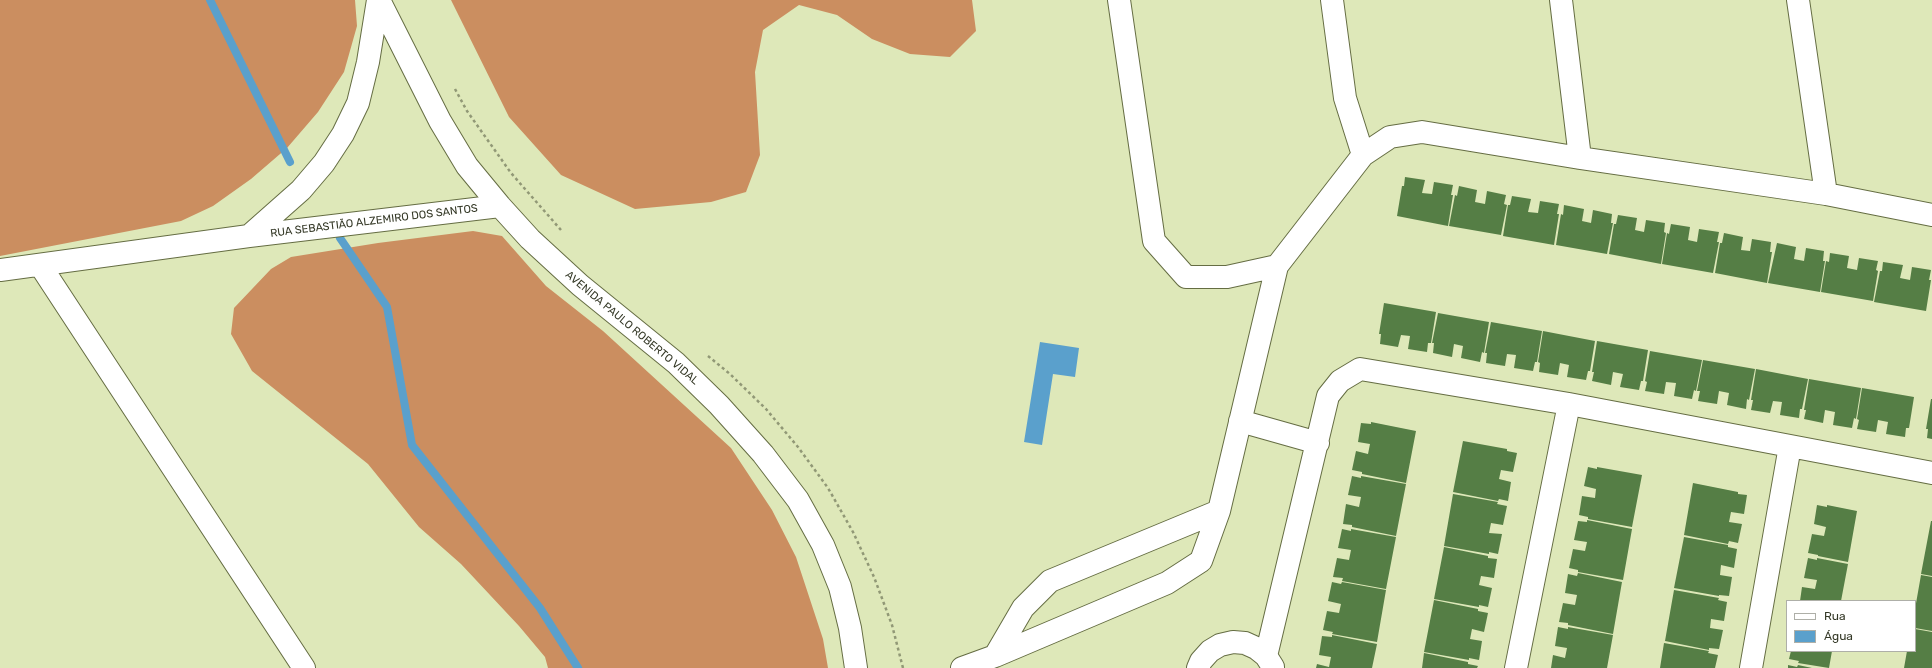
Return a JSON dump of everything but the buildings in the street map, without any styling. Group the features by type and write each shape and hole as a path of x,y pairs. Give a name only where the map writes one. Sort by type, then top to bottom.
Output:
{"street":[{"name":"AVENIDA PAULO ROBERTO VIDAL","path":"378,0 440,121 467,166 500,206 530,239 580,285 681,368 720,405 763,454 798,500 823,545 840,587 850,628 856,668"},
{"name":"RUA SEBASTIÃO ALZEMIRO DOS SANTOS","path":"249,236 301,190 324,163 343,134 358,103 368,62 378,0"},
{"path":"1119,0 1154,241 1186,277 1227,277 1277,266"},
{"path":"1332,0 1345,98 1364,155"},
{"path":"1561,0 1580,158"},
{"path":"1798,0 1826,194"},
{"path":"962,668 995,656 1167,583 1201,561 1219,511 1277,266 1364,155 1390,137 1422,132 1580,158 1826,194 1932,215"},
{"name":"RUA SEBASTIÃO ALZEMIRO DOS SANTOS","path":"0,270 249,236 500,206"},
{"path":"40,264 304,668"},
{"path":"1269,662 1328,396 1340,380 1360,369 1569,404 1932,473"},
{"path":"1516,668 1569,404"},
{"path":"1240,421 1318,443"},
{"path":"1751,668 1790,446"},
{"path":"995,656 1023,608 1050,581 1219,511"},
{"path":"1194,666 1210,651 1220,645 1233,642 1245,643 1256,648 1269,662"}],"shaded area":[{"path":"0,0 355,0 357,26 344,72 318,112 287,148 251,179 213,206 181,221 0,256"},
{"path":"451,0 972,0 976,31 950,57 910,54 872,39 837,15 799,5 763,30 755,72 760,155 746,192 711,202 635,209 561,175 509,117"},
{"path":"473,231 502,236 546,286 603,331 731,448 772,510 796,557 823,639 828,668 548,668 545,657 519,626 461,564 419,527 368,464 252,371 231,334 234,308 271,269 291,257 378,243"}],"water":[{"path":"1040,342 1079,348 1075,377 1053,374 1042,445 1024,442"}],"waterway":[{"path":"210,0 290,162"},
{"path":"340,238 387,307 412,445 540,608 578,668"}]}
